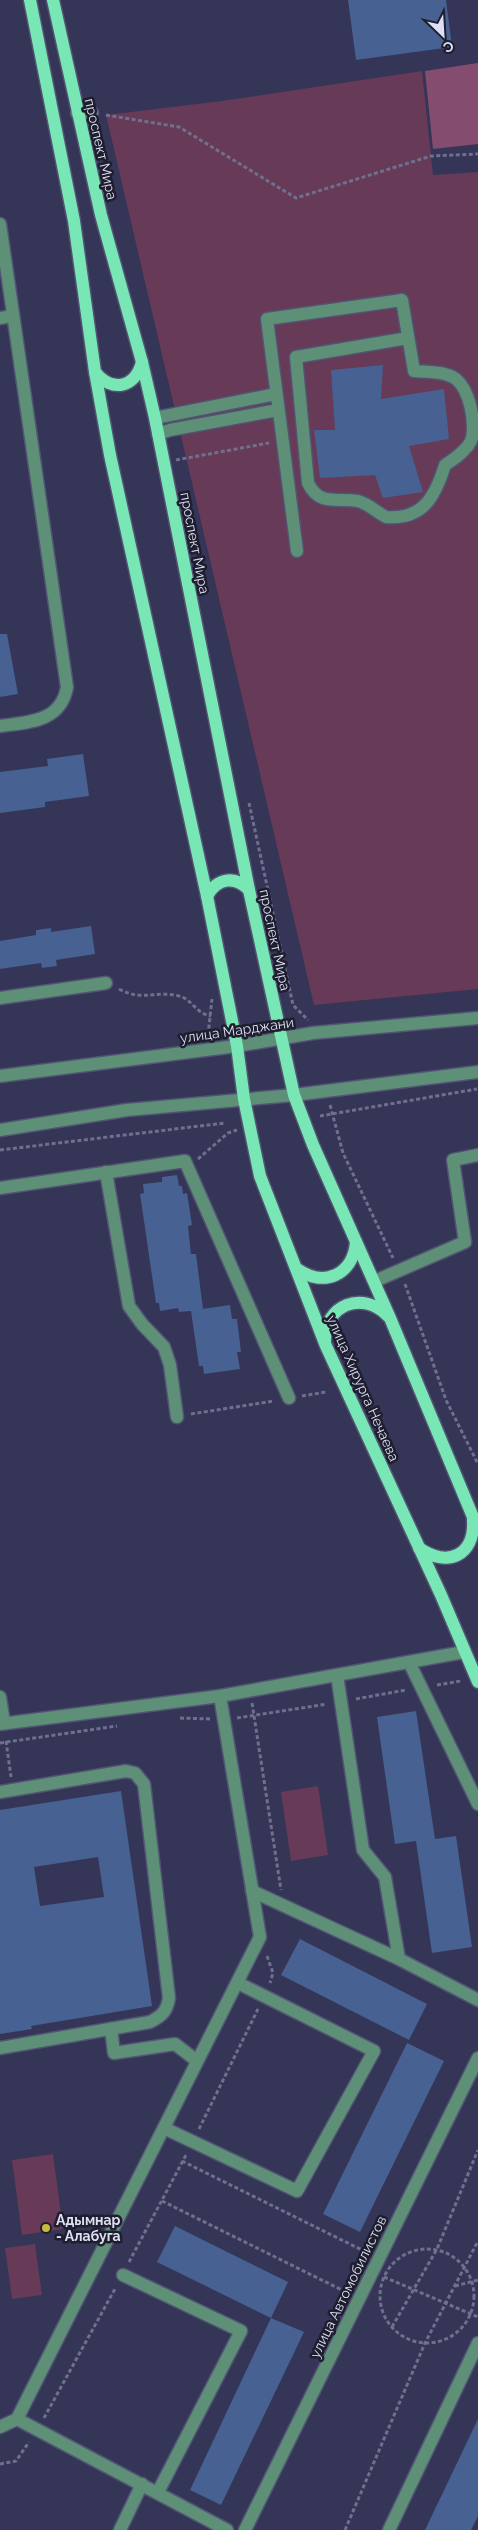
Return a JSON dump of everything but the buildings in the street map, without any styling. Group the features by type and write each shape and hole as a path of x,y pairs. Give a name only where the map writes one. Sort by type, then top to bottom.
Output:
{"main road":[{"path":"30,0 74,222 95,372 110,455 207,896 237,1046 244,1099"},
{"name":"проспект Мира","path":"53,0 101,215 142,362 155,418 249,890 280,1040 294,1095"},
{"path":"95,372 107,382 123,385 132,380 139,372 142,362"},
{"path":"207,896 215,885 227,880 239,882 249,890"},
{"path":"294,1095 313,1145 375,1281 476,1524 469,1546 458,1555 444,1559 431,1556 419,1548"},
{"name":"улица Хирурга Нечаева","path":"244,1099 260,1176 326,1346 478,1682"},
{"path":"297,1269 315,1278 336,1275 351,1262 356,1242"},
{"path":"326,1346 325,1331 330,1318 340,1308 353,1303 367,1302 380,1308 390,1318"}],"street":[{"path":"77,113 92,113"},
{"path":"0,224 67,687 66,695 58,710 42,720 0,726"},
{"path":"297,551 267,319 402,300 414,371 443,374 456,379 466,393 472,414 472,439 459,456 445,465 435,494 426,505 410,514 386,517 367,504 356,501 325,499 313,492 308,483 296,357 408,338"},
{"path":"0,318 13,316"},
{"path":"155,418 276,394"},
{"path":"158,434 170,430 278,410"},
{"path":"0,998 106,983"},
{"name":"улица Марджани","path":"0,1076 237,1046 313,1034 478,1018"},
{"path":"0,1130 127,1110 294,1095 478,1072"},
{"path":"375,1281 465,1242 453,1160 478,1155"},
{"path":"0,1188 185,1161 290,1398"},
{"path":"106,1172 130,1306 142,1324 164,1347 170,1366 177,1417"},
{"path":"0,1697 2,1724 220,1696 464,1652"},
{"path":"409,1662 478,1804"},
{"path":"337,1675 363,1850 384,1877 398,1959"},
{"path":"0,2427 17,2419 260,1937 220,1696"},
{"path":"0,1792 126,1771 135,1774 144,1784 170,1998 168,2007 162,2016 150,2022 0,2048"},
{"path":"252,1891 398,1959 478,2000"},
{"path":"164,2128 297,2191 374,2051 238,1983"},
{"path":"111,2029 114,2053 175,2044 198,2061"},
{"name":"улица Автомобилистов","path":"245,2530 478,2058"},
{"path":"123,2275 241,2331 158,2492"},
{"path":"389,2530 478,2343"},
{"path":"17,2419 227,2530"},
{"path":"120,2530 142,2484"}],"path":[{"path":"92,113 179,126 296,198 431,156 478,154"},
{"path":"176,460 282,441"},
{"path":"106,983 130,995 139,997 164,993 182,996 201,1014 209,1016"},
{"path":"320,1116 478,1089"},
{"path":"0,1150 226,1123"},
{"path":"188,1168 228,1133 245,1128"},
{"path":"177,1417 326,1392"},
{"path":"250,1690 283,1905"},
{"path":"2,1724 13,1790"},
{"path":"0,2464 16,2461 38,2430 193,2142 274,1973 260,1937"},
{"path":"392,2327 437,2249 478,2150"},
{"path":"182,2161 379,2258 389,2268"},
{"path":"162,2201 359,2298 380,2298"},
{"path":"345,2530 424,2343 478,2241"},
{"path":"437,2249 447,2252 464,2265 473,2282 475,2294 471,2314 462,2327 450,2337 424,2343 409,2340 392,2327 382,2309 380,2298 384,2277 396,2260 415,2250 437,2249"},
{"path":"384,2277 478,2318"},
{"path":"455,2286 478,2280"}],"shaded area":[{"path":"478,63 478,144 433,149 425,71"},
{"path":"422,71 433,175 478,172 478,989 314,1005 106,115 222,101"},
{"path":"318,1786 328,1855 291,1861 281,1792"},
{"path":"53,2154 63,2229 22,2235 12,2160"},
{"path":"35,2244 42,2295 12,2299 5,2248"}],"place":[{"name":"Адымнар - Алабуга","path":"46,2228"}]}
